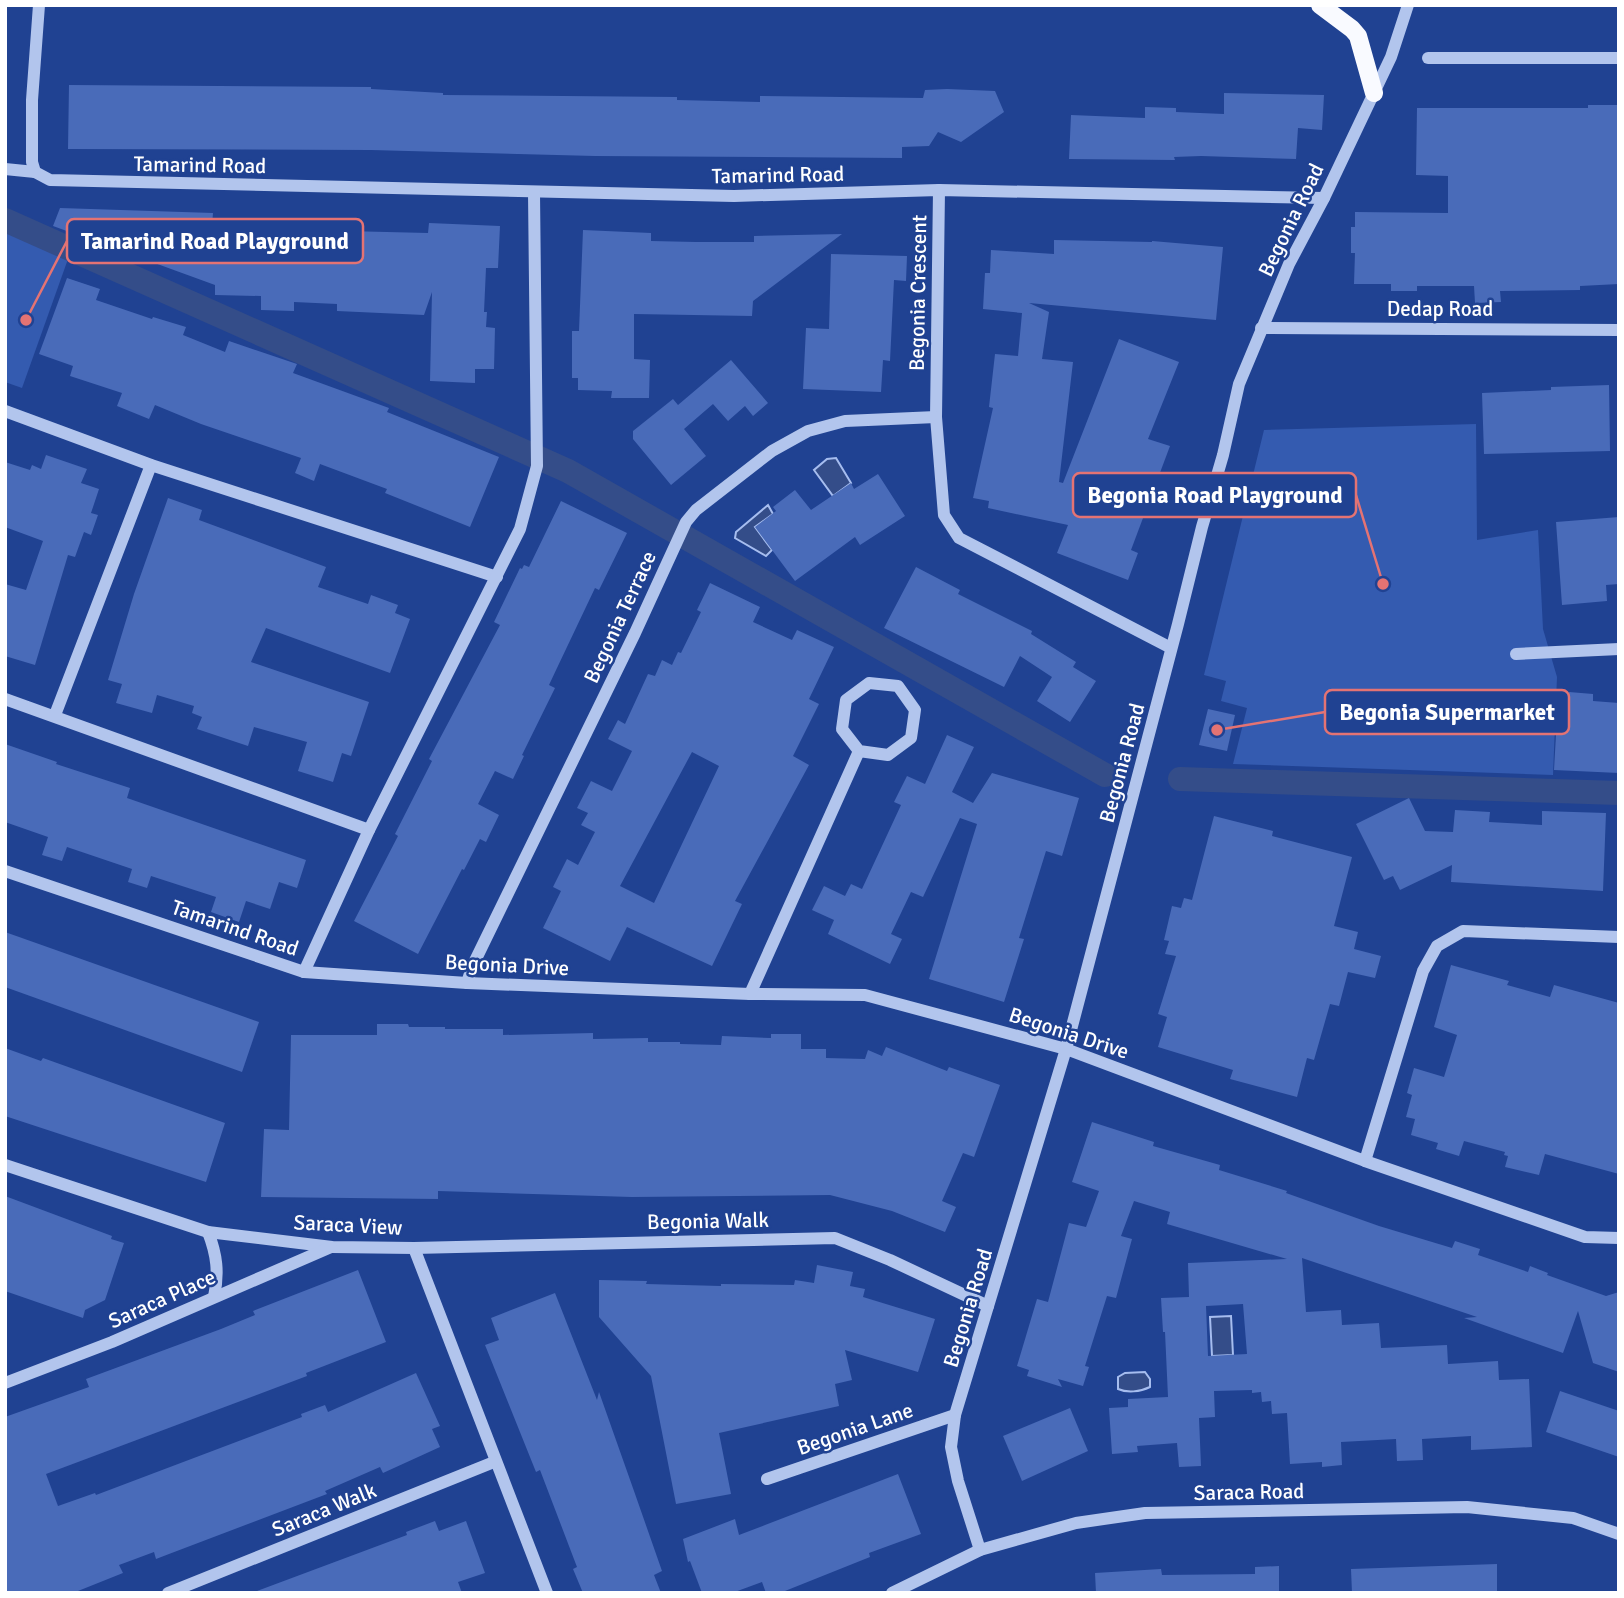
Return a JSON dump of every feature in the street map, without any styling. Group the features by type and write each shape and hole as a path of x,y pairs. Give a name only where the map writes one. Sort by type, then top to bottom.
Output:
{"main road":[{"path":"1320,5 1358,36 1374,93"}],"street":[{"path":"35,172 32,162 32,100 39,5"},
{"name":"Begonia Road","path":"980,1550 958,1482 951,1447 955,1415 1066,1049 1223,455 1239,384 1289,264 1324,198 1391,57 1408,5"},
{"path":"1428,58 1619,58"},
{"name":"Tamarind Road","path":"5,169 35,172 50,180 534,193 734,196 939,190"},
{"name":"Begonia Crescent","path":"1171,649 959,538 944,515 936,417 939,190 1324,198"},
{"name":"Tamarind Road","path":"5,871 304,972 369,830 520,529 537,466 534,193"},
{"name":"Dedap Road","path":"1261,328 1619,330"},
{"path":"5,411 151,465 497,577"},
{"name":"Begonia Terrace","path":"467,983 472,967 635,633 686,522 696,510 772,451 808,431 845,421 936,417"},
{"path":"55,715 151,465"},
{"path":"1516,654 1619,649"},
{"path":"869,682 898,687 915,710 911,738 888,755 859,751 842,729 846,700 869,682"},
{"path":"5,699 369,830"},
{"path":"750,993 859,751"},
{"path":"1364,1161 1423,971 1437,946 1464,931 1619,937"},
{"name":"Begonia Drive","path":"304,972 467,983 865,995 1066,1049 1364,1161 1585,1237 1619,1238"},
{"name":"Saraca View","path":"5,1165 208,1232 332,1247 414,1248 494,1462 547,1593"},
{"path":"208,1232 216,1253 218,1275 214,1297"},
{"name":"Begonia Walk","path":"414,1248 835,1238 890,1259 988,1306"},
{"name":"Saraca Place","path":"5,1383 112,1342 332,1247"},
{"name":"Begonia Lane","path":"767,1479 955,1415"},
{"name":"Saraca Walk","path":"168,1593 494,1462"},
{"name":"Saraca Road","path":"892,1593 980,1550 1076,1522 1159,1513 1467,1507 1573,1518 1619,1534"}],"shaded area":[{"path":"5,231 68,259 22,388 5,382"},
{"path":"1476,424 1477,540 1538,530 1543,629 1557,677 1553,775 1233,764 1247,708 1221,701 1226,681 1204,675 1264,430"},
{"path":"836,458 851,483 833,496 814,470 827,459"},
{"path":"768,505 773,514 755,527 772,550 766,556 735,538 736,532"},
{"path":"1231,1316 1233,1355 1212,1356 1210,1317"},
{"path":"1145,1372 1150,1379 1150,1387 1134,1391 1118,1389 1118,1377 1125,1373"}],"building":[{"path":"69,85 371,87 443,95 677,97 677,100 760,102 760,96 923,98 925,90 947,89 995,91 1004,112 961,142 938,132 929,146 902,147 902,158 595,156 371,150 68,149"},
{"path":"1224,93 1324,95 1322,130 1298,128 1296,159 1201,156 1174,157 1175,160 1069,159 1071,115 1145,118 1145,107 1176,108 1176,112 1224,114"},
{"path":"1588,105 1619,105 1619,284 1580,286 1580,290 1500,291 1501,302 1475,303 1474,286 1417,286 1417,291 1391,291 1391,284 1354,284 1355,253 1351,253 1351,227 1355,227 1355,212 1448,213 1448,176 1416,175 1417,108 1588,108"},
{"path":"60,208 213,213 210,250 263,251 263,229 428,233 429,223 500,226 498,268 486,268 484,312 487,312 486,327 495,328 494,369 475,369 475,383 430,381 432,292 424,315 337,311 337,304 294,302 294,311 261,310 261,296 215,295 215,285 53,226"},
{"path":"583,230 651,233 651,241 696,242 754,242 754,236 842,234 753,301 752,316 634,314 634,359 650,360 649,398 611,398 612,391 578,390 578,378 572,378 572,331 579,331"},
{"path":"1054,240 1152,241 1223,247 1216,320 1029,303 1049,312 1042,359 1073,362 1059,482 1063,483 1119,339 1179,362 1148,439 1170,446 1131,550 1138,553 1128,580 1057,553 1068,525 988,508 989,501 973,498 993,408 989,407 995,354 1018,356 1022,313 983,309 985,273 990,273 991,250 1054,254"},
{"path":"831,254 907,256 906,281 894,280 890,361 883,360 881,392 803,389 806,328 829,329"},
{"path":"67,278 100,289 96,300 152,319 153,317 186,327 183,335 225,352 229,341 297,364 293,373 389,408 387,412 499,457 470,527 385,493 387,489 320,464 314,481 295,473 301,458 201,424 155,405 149,419 117,406 122,393 70,376 73,366 39,354"},
{"path":"731,360 768,403 753,416 745,406 728,421 713,404 684,429 706,456 671,485 633,439 633,431 673,399 678,405"},
{"path":"1609,385 1610,451 1484,454 1482,393"},
{"path":"46,455 87,469 81,483 99,489 91,513 98,515 91,535 84,532 75,557 68,555 35,665 5,656 5,584 26,590 43,541 5,527 5,462 30,470 32,465 41,469"},
{"path":"878,474 905,516 860,545 855,537 795,581 755,527 776,511 773,507 795,490 811,510 851,483 854,489"},
{"path":"168,498 202,510 199,520 326,567 318,587 368,604 371,595 398,605 395,613 410,619 390,673 266,628 251,662 369,702 351,756 342,753 333,782 298,771 307,742 254,727 248,746 197,729 202,717 192,713 194,706 157,695 152,713 116,703 122,684 108,680 134,594"},
{"path":"561,501 627,533 599,590 595,588 549,685 555,688 513,779 495,771 478,804 499,815 486,842 480,839 464,870 462,869 418,954 354,921 398,836 395,834 432,761 429,759 500,625 494,622 520,568 524,565 529,567"},
{"path":"1619,517 1619,584 1606,585 1607,601 1562,605 1556,522"},
{"path":"916,567 960,590 958,594 1032,631 1031,634 1076,662 1073,667 1096,681 1070,722 1037,701 1052,677 1020,656 1004,687 884,628"},
{"path":"710,583 760,607 753,622 792,640 797,630 834,647 809,699 819,704 793,756 809,765 735,901 742,904 712,966 627,927 610,961 543,928 561,891 553,887 567,859 578,865 595,832 581,825 588,813 577,808 591,781 612,791 632,751 608,739 618,720 625,724 648,674 655,676 662,660 672,665 678,652 681,653 701,612 697,610","holes":["692,752 719,766 654,903 620,886"]},
{"path":"1569,692 1593,694 1593,701 1619,703 1619,773 1554,770 1558,700 1568,700"},
{"path":"1208,709 1235,715 1227,751 1199,745"},
{"path":"947,735 974,747 952,792 973,803 992,773 1079,798 1062,856 1046,851 1019,938 1024,939 1004,1002 929,979 977,824 960,818 923,897 911,892 891,934 902,939 890,964 828,934 834,920 812,910 824,886 845,896 851,884 862,889 901,805 894,802 907,776 925,784"},
{"path":"5,744 130,788 127,798 306,860 297,888 279,882 270,909 246,901 239,922 211,912 216,897 151,876 147,888 128,882 132,869 67,847 62,861 42,855 48,837 5,822"},
{"path":"1409,798 1425,831 1453,832 1455,810 1490,812 1489,822 1542,825 1542,811 1606,813 1603,891 1451,882 1452,865 1400,890 1393,876 1384,880 1356,824"},
{"path":"1214,816 1273,831 1272,836 1352,857 1334,926 1358,932 1354,949 1381,956 1375,978 1348,972 1339,1006 1330,1004 1314,1060 1307,1058 1297,1097 1230,1079 1233,1070 1158,1047 1167,1017 1158,1014 1176,956 1165,954 1169,941 1164,940 1172,906 1181,908 1184,898 1192,900"},
{"path":"5,932 259,1022 242,1072 5,987"},
{"path":"1451,965 1509,981 1507,985 1550,997 1554,985 1619,1003 1619,1174 1545,1154 1539,1175 1505,1167 1508,1156 1504,1155 1505,1152 1464,1141 1459,1156 1436,1149 1438,1143 1411,1135 1415,1119 1406,1117 1412,1095 1407,1093 1414,1068 1444,1077 1457,1035 1434,1027"},
{"path":"377,1024 408,1024 409,1027 445,1029 503,1029 503,1035 593,1033 593,1039 648,1038 648,1042 721,1045 722,1036 771,1038 771,1034 801,1034 801,1049 826,1049 826,1058 865,1059 868,1050 882,1056 886,1047 947,1071 949,1067 1000,1085 974,1157 963,1153 942,1201 956,1207 945,1232 892,1211 830,1195 632,1197 438,1191 438,1199 261,1197 264,1129 289,1130 291,1035 377,1035"},
{"path":"5,1048 41,1061 43,1058 225,1123 206,1182 5,1116"},
{"path":"1092,1122 1154,1142 1153,1146 1220,1165 1219,1170 1287,1191 1286,1193 1379,1226 1452,1248 1455,1241 1480,1249 1478,1255 1528,1272 1530,1266 1548,1273 1547,1275 1606,1296 1619,1292 1619,1372 1593,1363 1578,1311 1563,1353 1464,1318 1477,1317 1302,1258 1306,1312 1341,1310 1342,1325 1379,1323 1381,1348 1447,1345 1448,1364 1498,1361 1499,1380 1529,1379 1532,1447 1471,1450 1471,1436 1422,1439 1423,1460 1397,1461 1396,1439 1341,1442 1342,1465 1322,1467 1322,1462 1290,1464 1287,1413 1272,1414 1271,1401 1262,1402 1261,1392 1252,1393 1252,1390 1214,1391 1215,1417 1199,1418 1201,1466 1179,1467 1177,1443 1137,1446 1138,1452 1112,1454 1109,1408 1128,1407 1128,1399 1168,1397 1161,1298 1189,1297 1188,1263 1287,1259 1167,1224 1170,1212 1134,1201 1121,1236 1132,1239 1116,1298 1107,1296 1085,1366 1089,1367 1083,1386 1058,1379 1062,1387 1027,1376 1029,1370 1017,1366 1037,1299 1048,1302 1069,1223 1086,1227 1099,1191 1072,1182","holes":["1243,1304 1247,1354 1208,1356 1206,1306"]},
{"path":"5,1196 112,1236 111,1239 124,1243 105,1300 85,1310 83,1318 5,1291"},
{"path":"817,1265 853,1272 850,1286 865,1289 863,1297 935,1319 918,1372 845,1350 852,1380 835,1384 839,1406 719,1433 731,1494 676,1504 651,1376 599,1317 599,1280 721,1286 794,1285 795,1280 814,1283"},
{"path":"358,1270 386,1342 306,1373 307,1376 46,1474 58,1506 95,1493 96,1495 302,1417 301,1414 325,1405 328,1412 416,1373 440,1426 432,1429 440,1447 383,1473 380,1467 325,1491 327,1494 156,1559 154,1552 119,1565 123,1573 73,1593 5,1593 5,1417 89,1387 86,1379 221,1329 255,1315 253,1311"},
{"path":"555,1293 597,1400 599,1392 634,1491 662,1571 654,1575 661,1593 583,1593 573,1569 577,1567 540,1470 536,1472 485,1345 499,1340 491,1318"},
{"path":"1560,1391 1619,1411 1619,1457 1546,1432"},
{"path":"1070,1408 1088,1451 1022,1481 1003,1436"},
{"path":"898,1474 921,1534 869,1553 870,1557 780,1593 766,1593 762,1582 732,1593 702,1593 690,1561 688,1562 683,1539 735,1519 739,1535"},
{"path":"435,1521 439,1531 466,1521 485,1573 458,1582 462,1593 257,1593 407,1535 406,1532"},
{"path":"1497,1564 1497,1593 1352,1593 1351,1569"},
{"path":"1279,1566 1279,1593 1096,1593 1095,1573 1161,1569 1162,1575 1255,1574 1255,1567"}],"waterway":[{"path":"5,220 568,471 1105,775"},
{"path":"1180,779 1619,793"}],"place":[{"name":"Tamarind Road Playground","path":"26,320"},
{"name":"Begonia Road Playground","path":"1383,584"},
{"name":"Begonia Supermarket","path":"1217,730"}]}
